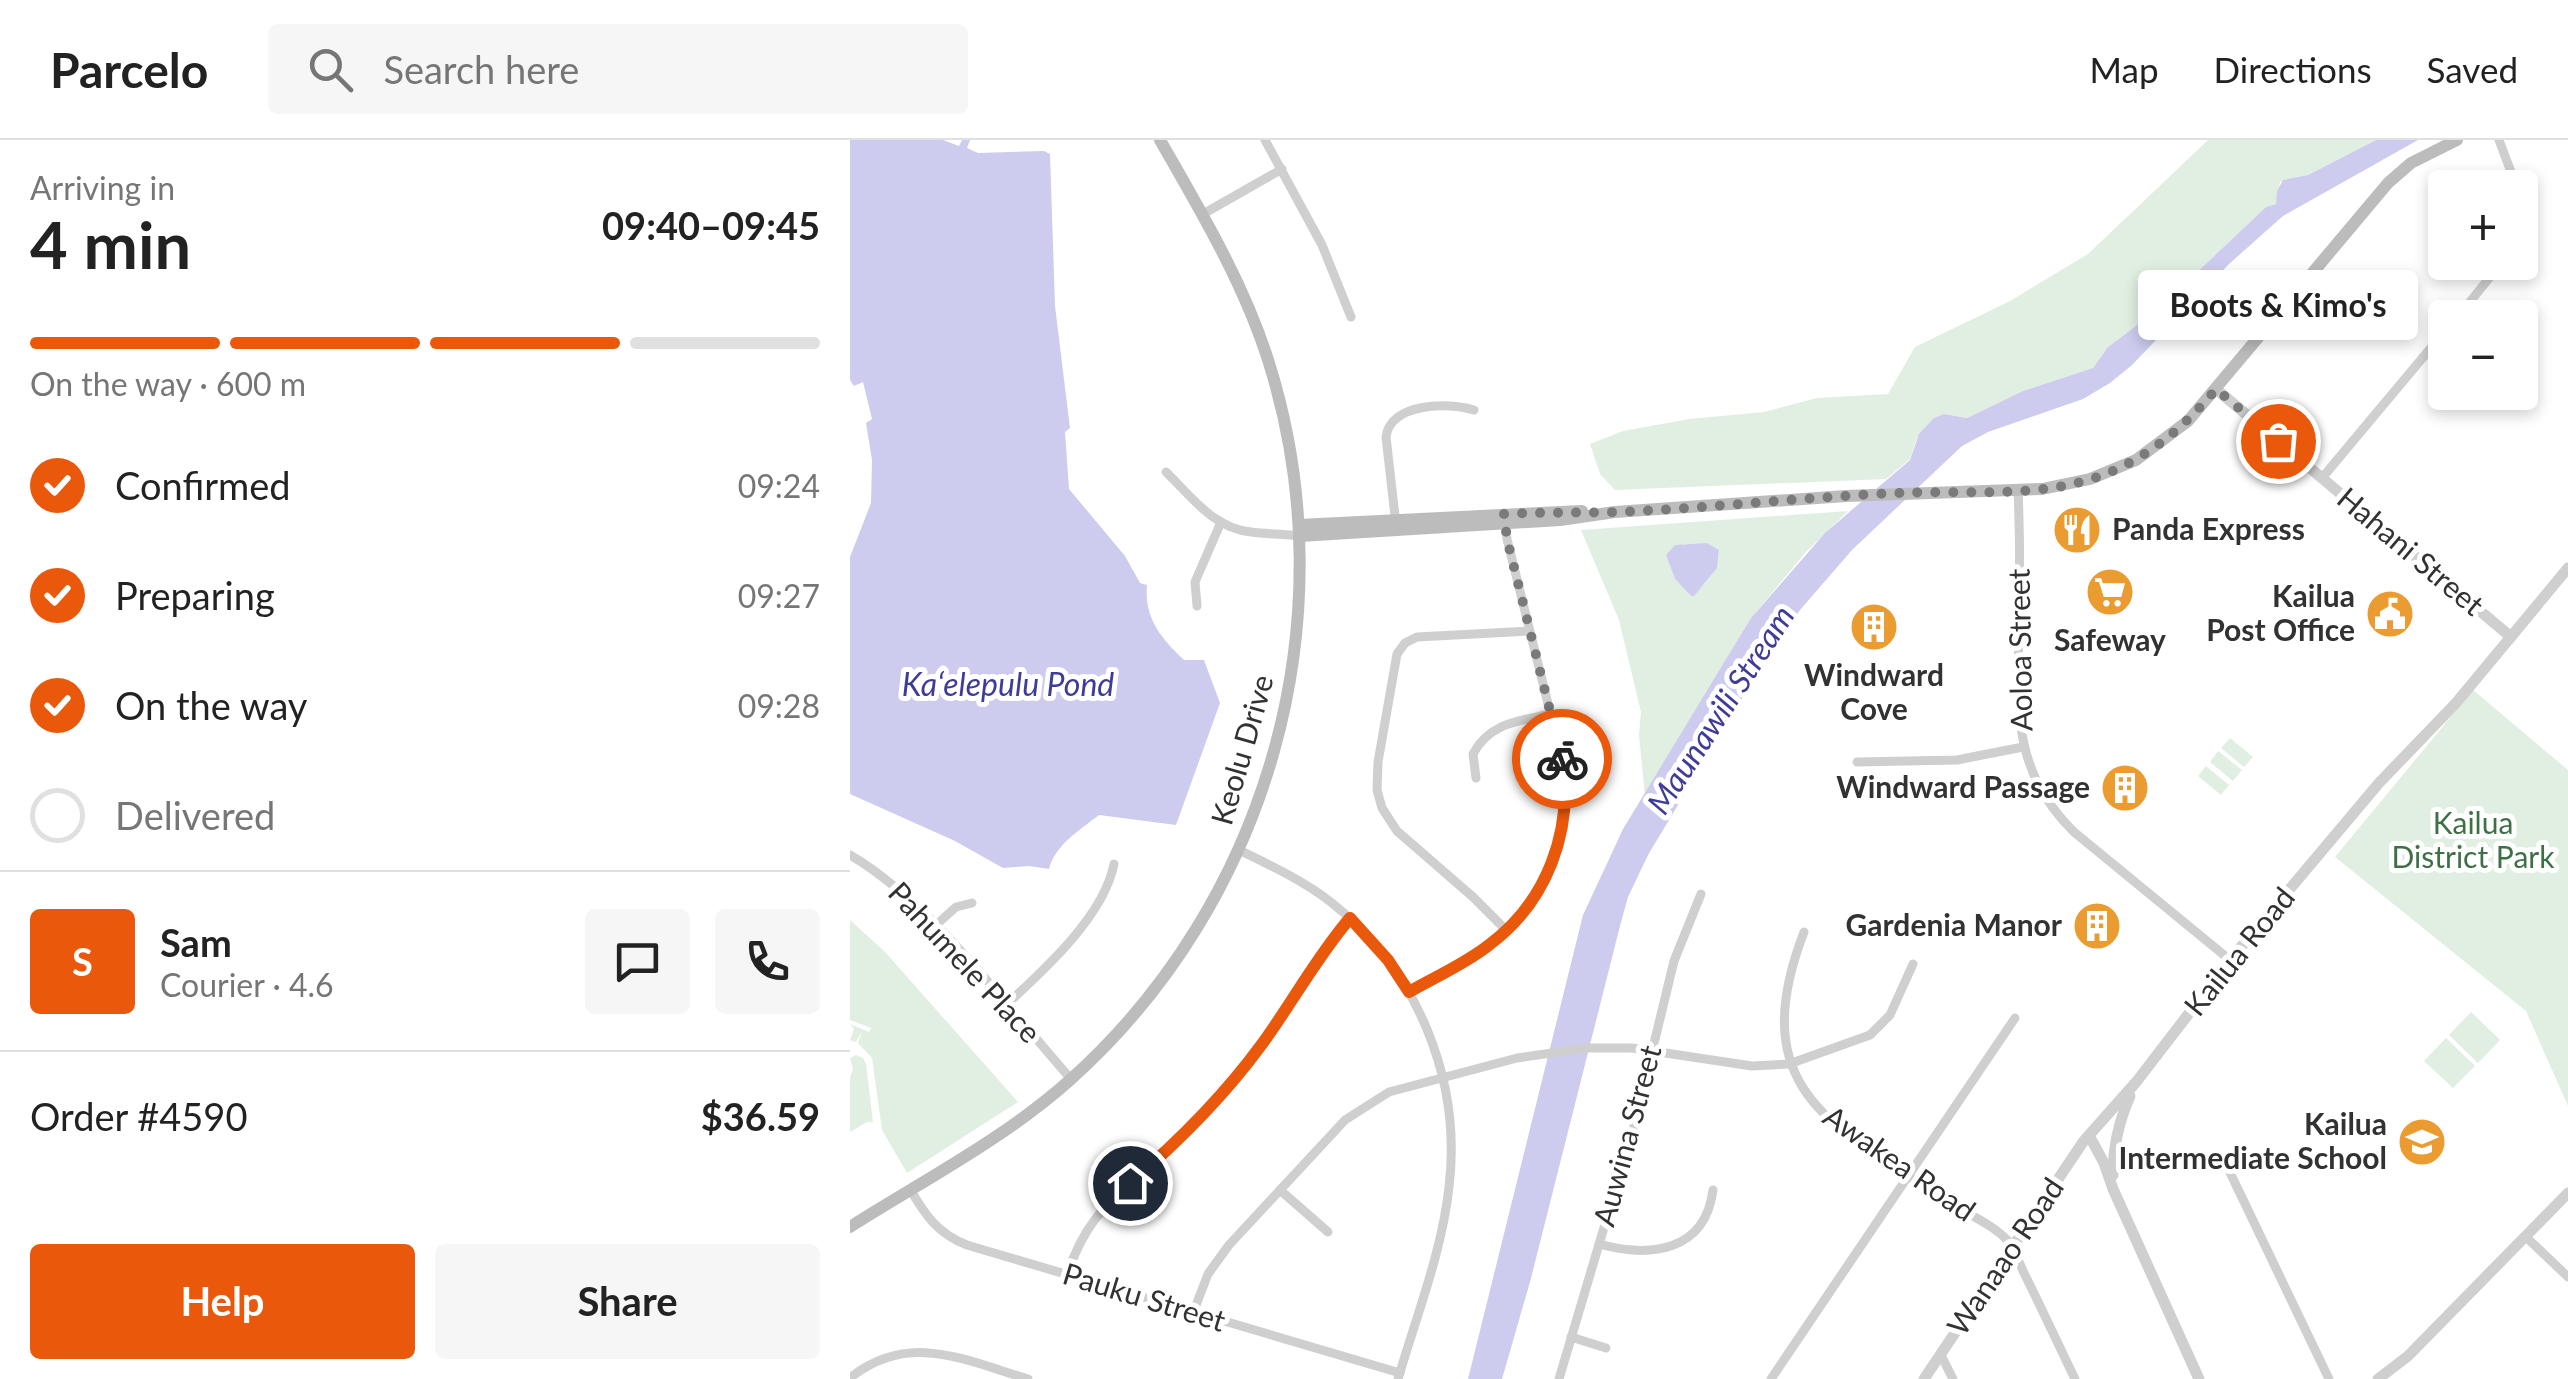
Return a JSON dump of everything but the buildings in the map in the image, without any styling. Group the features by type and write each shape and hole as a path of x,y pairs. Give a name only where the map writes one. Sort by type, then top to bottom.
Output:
{"main road":[{"name":"Keolu Drive","path":"850,1227 1000,1133 1070,1079 1123,1027 1173,965 1216,898 1240,850 1266,780 1286,704 1298,617 1299,531 1290,445 1269,362 1238,283 1160,140"},
{"path":"1299,531 1505,519 1560,510 1615,512 2074,484 2136,460 2176,432 2399,172 2457,140"}],"street":[{"path":"1265,140 1322,244 1351,316"},
{"path":"2499,140 2510,170"},
{"path":"1203,214 1282,168"},
{"path":"2471,300 2487,280"},
{"path":"2322,478 2428,351"},
{"name":"Hahani Street","path":"2216,389 2511,637"},
{"path":"1397,525 1386,437 1392,420 1409,412 1457,406 1474,410"},
{"path":"1166,472 1201,508 1221,522 1248,532 1299,531"},
{"name":"Aoloa Street","path":"2018,490 2018,710 2023,747 2040,789 2064,822 2230,960"},
{"path":"1409,992 1480,952 1507,931 1539,891 1560,837 1564,778 1505,519"},
{"path":"1197,606 1196,582 1221,522"},
{"name":"Kailua Road","path":"2090,1138 2230,960 2380,782 2456,703 2568,568"},
{"path":"1507,931 1473,896 1397,831 1382,808 1377,772 1397,654 1404,642 1417,637 1530,631"},
{"path":"1476,778 1473,754 1485,736 1504,724 1550,714"},
{"path":"1857,762 1957,760 2023,747"},
{"path":"1240,850 1299,880 1350,918 1388,960 1428,1030 1442,1076 1450,1128 1449,1188 1442,1228 1399,1376"},
{"name":"Pahumele Place","path":"850,855 899,889 936,925 1070,1079"},
{"path":"1006,1005 1081,924 1110,883 1114,864"},
{"name":"Auwina Street","path":"1559,1379 1653,1050 1674,961 1701,894"},
{"path":"936,925 956,907 972,903"},
{"path":"1067,1275 1080,1239 1102,1208 1182,1137 1238,1074 1350,918"},
{"name":"Awakea Road","path":"1804,932 1784,994 1789,1064 1826,1118 2007,1240 2074,1379"},
{"path":"1193,1313 1214,1262 1336,1128 1389,1092 1547,1052 1603,1047 1653,1050 1752,1066 1789,1064 1870,1035 1890,1015 1913,964"},
{"path":"1771,1379 2015,1018"},
{"path":"2113,1190 2114,1150 2122,1113 2137,1081"},
{"path":"2090,1138 2199,1379"},
{"name":"Wanaao Road","path":"1924,1379 2011,1247 2090,1138"},
{"path":"2224,1160 2330,1379"},
{"name":"Pauku Street","path":"910,1190 933,1225 954,1240 1399,1376"},
{"path":"1280,1190 1328,1232"},
{"path":"1599,1244 1645,1252 1679,1242 1706,1219 1713,1190"},
{"path":"2378,1379 2408,1356 2568,1192"},
{"path":"2525,1236 2568,1277"},
{"path":"1571,1337 1606,1348"},
{"path":"850,1378 876,1361 919,1351 948,1355 1028,1379"},
{"path":"1941,1354 1953,1379"}],"green space":[{"path":"2208,140 2376,140 2308,175 2280,182 2276,204 2266,207 2157,310 2108,347 2093,368 2023,391 1967,418 1944,414 1917,438 1910,459 1886,479 1615,490 1600,474 1590,444 1623,431 1689,419 1764,412 1817,398 1888,394 1915,347 2010,301 2088,254"},
{"path":"1848,511 1805,553 1751,618 1645,796 1639,735 1641,712 1619,620 1581,530","holes":["1707,543 1719,550 1710,576 1691,596 1675,579 1666,555 1684,544"]},
{"name":"Kailua District Park","path":"2473,690 2568,770 2568,1106 2526,1011 2335,857"},
{"path":"2230,738 2253,757 2244,767 2221,748"},
{"path":"2218,751 2242,770 2233,781 2210,762"},
{"path":"2206,766 2229,785 2221,795 2198,776"},
{"path":"850,920 885,952 1018,1102 907,1173 882,1130 872,1058 858,1043 862,1031 856,1042 850,1040 854,1029 850,1024 869,1032 871,1028 850,1020"},
{"path":"2471,1012 2500,1040 2478,1063 2449,1035"},
{"path":"2446,1038 2475,1066 2453,1088 2424,1061"},
{"path":"856,1055 866,1064 873,1122 850,1132 850,1058"}],"water":[{"name":"Kaʻelepulu Pond","path":"850,140 943,140 959,146 962,140 970,140 967,148 978,153 1050,154 1055,306 1070,428 1065,432 1069,489 1125,556 1140,583 1147,585 1148,608 1161,635 1184,660 1204,660 1220,703 1176,825 1099,815 1063,845 1049,869 1003,868 955,841 850,794 850,557 871,503 872,460 866,423 872,419 863,382 854,386 850,380"},
{"name":"Maunawili Stream","path":"2376,140 2418,140 2283,216 2110,383 2083,399 1988,432 1962,446 1852,550 1800,610 1759,670 1648,855 1628,897 1502,1379 1468,1379 1583,915 1623,829 1751,618 1825,533 1910,460 1919,434 1934,418 1944,414 1967,418 2023,391 2093,368 2108,347 2157,310 2266,207 2276,204 2283,180 2308,175"},
{"path":"1707,543 1719,550 1717,568 1691,596 1675,579 1666,555 1675,545"}],"way so far":[{"path":"1562,759 1504,514 1615,512 2056,487 2106,474 2150,452 2188,421 2216,389 2278,441"}],"place":[{"name":"Boots & Kimo's","path":"2278,441"},
{"name":"Panda Express","path":"2077,530"},
{"name":"Safeway","path":"2110,592"},
{"name":"Kailua Post Office","path":"2390,614"},
{"name":"Windward Cove","path":"1874,627"},
{"name":"Windward Passage","path":"2125,788"},
{"name":"Gardenia Manor","path":"2097,926"},
{"name":"Kailua Intermediate School","path":"2422,1142"}],"route":[{"path":"1130,1183 1182,1137 1238,1074 1350,918 1388,960 1409,992 1480,952 1513,925 1539,891 1552,865 1565,808 1562,759"}]}
